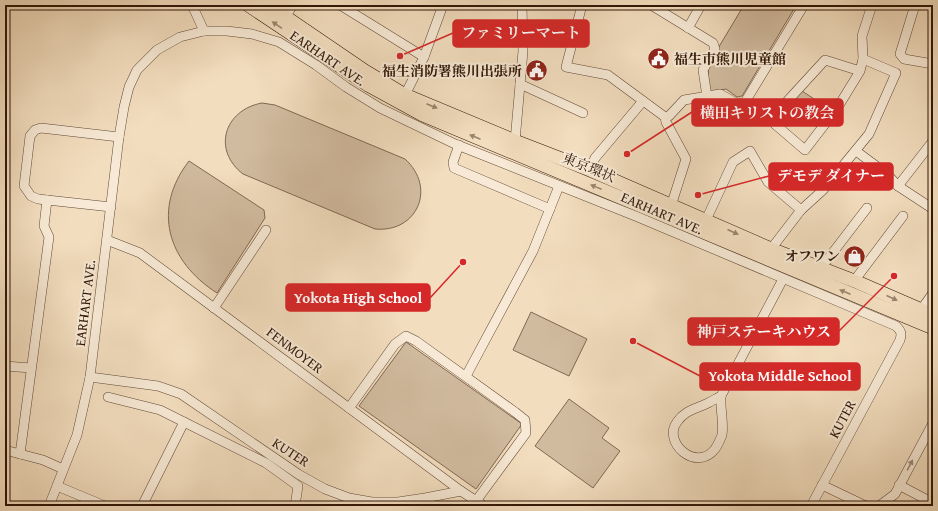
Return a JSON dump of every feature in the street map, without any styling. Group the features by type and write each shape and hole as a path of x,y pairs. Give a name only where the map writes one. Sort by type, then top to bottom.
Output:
{"highway":[{"name":"東京環状","path":"248,5 383,94 423,115 513,147 590,170 771,249 854,281 927,313"},
{"name":"東京環状","path":"268,5 365,71 405,95 513,147 933,328"}],"street":[{"path":"192,5 204,31"},
{"path":"285,17 293,5"},
{"path":"340,5 424,57"},
{"path":"405,95 424,57 444,5"},
{"path":"513,147 524,51 522,5"},
{"path":"582,5 566,67 608,75 665,117 666,122 686,159 671,206"},
{"path":"651,5 713,43 715,49 703,70 707,97"},
{"path":"688,28 701,5"},
{"path":"665,117 669,116 684,100 720,94 738,104 745,102 804,5"},
{"path":"860,71 825,60 770,120 805,150 838,107 860,71 863,60 862,36 872,5"},
{"path":"915,5 900,54 904,59 933,64"},
{"name":"EARHART AVE.","path":"49,506 77,435 90,377 119,137 129,87 137,70 157,50 180,37 204,31 227,31 252,34 279,42 380,108 459,145 638,217 783,279"},
{"path":"771,249 802,210 823,190 869,134 896,72 863,60"},
{"path":"520,84 583,113"},
{"path":"590,170 595,158 643,101"},
{"path":"111,207 38,199 30,196 24,186 30,136 35,130 41,128 119,137"},
{"path":"898,186 933,142"},
{"path":"459,145 453,162 454,168 550,209"},
{"path":"706,220 733,162 750,151 768,182 802,210"},
{"path":"856,151 887,174 898,186 933,209"},
{"path":"842,168 855,178"},
{"path":"466,376 533,251 559,186"},
{"path":"20,454 49,237 44,226 47,200"},
{"path":"821,268 866,208"},
{"path":"854,281 903,216"},
{"path":"214,308 266,230"},
{"name":"FENMOYER","path":"107,240 140,253 461,491"},
{"path":"721,396 686,412 675,424 674,439 678,447 690,456 696,458 707,456 718,444 723,425 720,408 721,396 783,279"},
{"name":"KUTER","path":"783,279 891,323 900,330 902,334 811,506"},
{"path":"927,313 933,293"},
{"path":"349,408 395,344 406,336 416,340 515,412 525,420 526,433 480,503 461,491"},
{"path":"5,366 32,368"},
{"name":"KUTER","path":"90,377 158,386 181,394 298,474 325,489 349,498 372,502 398,502 461,491"},
{"path":"108,397 160,410 266,463 298,486 295,506"},
{"path":"142,506 184,422"},
{"path":"895,506 895,494 899,485 933,423"},
{"path":"5,450 43,460 63,469"},
{"path":"822,485 866,506"},
{"path":"899,485 933,503"},
{"path":"57,486 105,506"},
{"path":"879,506 895,494"}],"shaded area":[{"path":"744,5 792,5 794,9 742,96 737,97 726,89 709,92 708,65"},
{"path":"802,91 831,110 818,128 790,105"},
{"path":"262,103 275,105 405,159 415,170 420,183 421,195 418,206 411,216 402,224 390,228 375,229 243,174 233,164 228,154 225,143 227,132 231,122 239,114 249,107"},
{"path":"189,161 264,210 265,218 217,293 200,280 186,266 176,250 170,233 168,215 171,197 178,179"},
{"path":"531,312 587,339 569,376 513,350"},
{"path":"406,342 522,424 476,489 359,406"},
{"path":"569,399 609,428 602,438 620,451 593,488 535,446"}],"place":[{"name":"ファミリーマート","path":"400,56"},
{"name":"福生市熊川児童館","path":"659,59"},
{"name":"福生消防署熊川出張所","path":"537,71"},
{"name":"横田キリストの教会","path":"627,154"},
{"name":"デモデ ダイナー","path":"698,195"},
{"name":"オフワン","path":"855,256"},
{"name":"Yokota High School","path":"463,262"},
{"name":"神戸ステーキハウス","path":"894,276"},
{"name":"Yokota Middle School","path":"633,341"}]}
